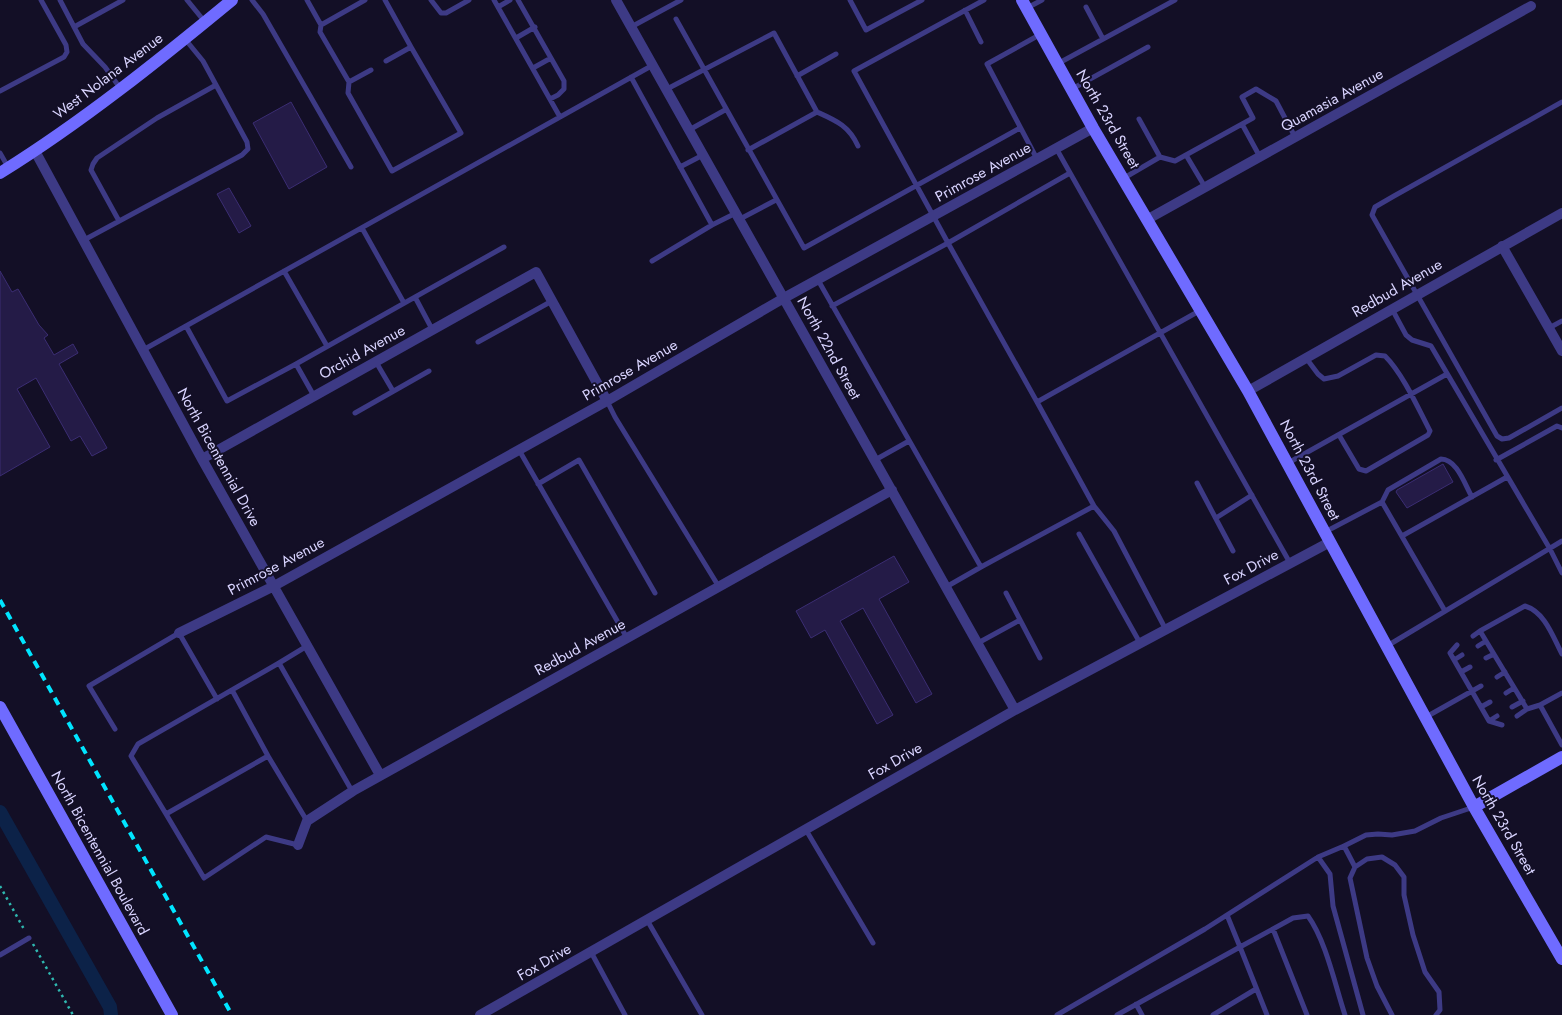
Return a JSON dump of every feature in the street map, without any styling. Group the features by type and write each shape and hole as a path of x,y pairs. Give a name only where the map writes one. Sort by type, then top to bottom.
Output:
{"main road":[{"name":"West Nolana Avenue","path":"4,170 36,151 120,89 232,0"},
{"name":"North 23rd Street","path":"1025,4 1093,128 1248,391 1474,807 1562,960"},
{"name":"North Bicentennial Boulevard","path":"0,706 172,1015"},
{"path":"1474,807 1562,757"}],"street":[{"name":"North 22nd Street","path":"616,0 1015,710"},
{"name":"Quamasia Avenue","path":"1148,220 1531,6"},
{"name":"Primrose Avenue","path":"179,634 274,586 607,401 784,298 1093,128"},
{"name":"North Bicentennial Drive","path":"36,151 202,459 380,775"},
{"name":"Redbud Avenue","path":"1248,391 1562,213"},
{"path":"1502,246 1562,351"},
{"name":"Orchid Avenue","path":"202,459 536,272 552,301"},
{"path":"552,301 607,401"},
{"name":"Redbud Avenue","path":"307,821 380,775 892,490"},
{"name":"Fox Drive","path":"480,1015 1015,710 1290,563 1328,537"},
{"path":"298,845 307,821"}],"lane":[{"path":"0,92 64,57 67,52 66,45 41,0"},
{"path":"60,0 84,44 105,66 120,89"},
{"path":"74,26 122,0"},
{"path":"187,0 205,22"},
{"path":"252,0 263,14 351,167"},
{"path":"307,0 321,25 320,32 349,82 348,93 392,171 460,133 385,0"},
{"path":"321,25 358,2 365,0"},
{"path":"431,0 441,14 469,0"},
{"path":"494,0 560,117"},
{"path":"498,7 510,0"},
{"path":"518,0 564,81 564,89 550,99"},
{"path":"631,27 681,0"},
{"path":"850,0 866,30 922,0"},
{"path":"984,0 854,71 932,216 1094,506 1114,531 1166,630"},
{"path":"1025,4 1042,0"},
{"path":"1058,64 1175,0"},
{"path":"1086,7 1103,39"},
{"path":"964,10 981,42"},
{"path":"676,19 725,110 804,248 1020,128"},
{"path":"516,38 535,27"},
{"path":"667,89 774,33 817,112 852,132 858,146"},
{"path":"1037,159 987,64 1041,34"},
{"path":"84,240 242,155 248,149 247,142 203,61 185,39"},
{"path":"386,61 411,47"},
{"path":"1072,89 1148,47"},
{"path":"797,76 836,54"},
{"path":"533,68 551,58"},
{"path":"143,350 653,65"},
{"path":"349,82 371,70"},
{"path":"631,77 712,225"},
{"path":"118,221 92,170 97,158 156,118 216,85"},
{"path":"1123,178 1160,157 1175,161 1253,118 1242,97 1256,89 1276,101 1295,137"},
{"path":"1562,102 1375,207 1372,215 1497,436 1502,439 1509,438 1562,408"},
{"path":"689,130 725,110"},
{"path":"748,150 817,112"},
{"path":"1139,119 1160,157"},
{"path":"1242,124 1260,157"},
{"path":"1056,148 1290,563"},
{"path":"0,153 4,170"},
{"path":"680,167 704,155"},
{"path":"1186,155 1205,188"},
{"path":"832,306 948,243 1070,173"},
{"path":"652,261 712,225 776,200"},
{"path":"362,228 404,303"},
{"path":"186,326 227,401 504,246"},
{"path":"284,271 327,346"},
{"path":"818,280 981,567"},
{"path":"415,297 433,330"},
{"path":"478,342 552,301"},
{"path":"1392,309 1406,335 1412,340 1431,346 1496,460 1550,549 1562,573"},
{"path":"1037,402 1201,310"},
{"path":"1549,328 1562,321"},
{"path":"1306,358 1324,379 1338,376 1376,355 1385,356 1410,394 1430,431 1428,435 1366,471 1359,470 1339,434"},
{"path":"376,362 393,392"},
{"path":"296,364 314,396"},
{"path":"355,413 430,371"},
{"path":"1288,463 1447,374"},
{"path":"607,401 719,587"},
{"path":"1496,460 1557,426 1562,428"},
{"path":"875,460 909,441"},
{"path":"518,450 627,638"},
{"path":"1328,537 1382,502 1385,494 1392,486 1441,459 1452,463 1472,497"},
{"path":"538,484 580,460 655,593"},
{"path":"1402,536 1507,478"},
{"path":"1197,484 1233,551"},
{"path":"1216,518 1252,495"},
{"path":"1382,502 1445,612"},
{"path":"946,586 1094,506"},
{"path":"1079,534 1141,643"},
{"path":"1387,646 1562,541"},
{"path":"1006,593 1040,658"},
{"path":"1473,636 1525,606 1535,609 1544,620 1562,654"},
{"path":"978,643 1020,620"},
{"path":"1480,631 1527,709"},
{"path":"115,729 89,686 179,634 217,699"},
{"path":"1478,646 1486,641"},
{"path":"1457,645 1450,653 1489,720 1502,725"},
{"path":"298,845 266,837 204,878 131,756 138,744 307,646"},
{"path":"1454,660 1462,654"},
{"path":"1486,658 1494,654"},
{"path":"279,663 353,792"},
{"path":"1461,672 1470,667"},
{"path":"1497,677 1505,672"},
{"path":"1426,717 1480,686"},
{"path":"1506,693 1514,688"},
{"path":"232,690 268,756 307,821"},
{"path":"1517,716 1527,709 1540,705 1562,693"},
{"path":"1512,707 1523,701"},
{"path":"1481,707 1490,702"},
{"path":"1540,705 1562,745"},
{"path":"1489,720 1497,716"},
{"path":"166,814 268,756"},
{"path":"1057,1015 1227,915 1318,857 1366,836 1378,834 1392,835 1415,831 1441,818 1474,807"},
{"path":"806,830 873,943"},
{"path":"1344,846 1355,867"},
{"path":"1318,857 1330,874 1333,906 1363,1015"},
{"path":"1392,1015 1377,986 1367,958 1350,878 1355,867 1367,859 1382,857 1395,865 1404,877 1404,895 1413,935 1425,972 1439,992 1440,1010 1436,1015"},
{"path":"1227,915 1267,1015"},
{"path":"1117,1015 1293,918 1308,916 1314,924 1323,948 1345,1015"},
{"path":"647,920 702,1015"},
{"path":"1273,929 1307,1015"},
{"path":"0,955 29,938"},
{"path":"591,952 624,1015"},
{"path":"1213,1015 1256,989"},
{"path":"1136,1004 1142,1015"}],"path":[{"path":"0,886 73,1015"}],"building":[{"path":"291,102 327,167 289,189 253,123"},
{"path":"229,188 251,226 239,233 217,194"},
{"path":"0,271 12,292 18,289 39,325 48,335 44,338 54,355 73,344 78,353 59,364 107,448 92,456 80,436 71,441 36,378 17,389 50,447 0,476"},
{"path":"1443,464 1453,482 1407,508 1396,492 1397,490"},
{"path":"894,556 909,582 879,599 932,694 916,703 863,608 840,621 893,715 877,724 825,630 811,638 796,611"}],"waterway":[{"path":"0,812 110,1007 111,1015"}],"railway":[{"path":"0,600 232,1015"}]}
